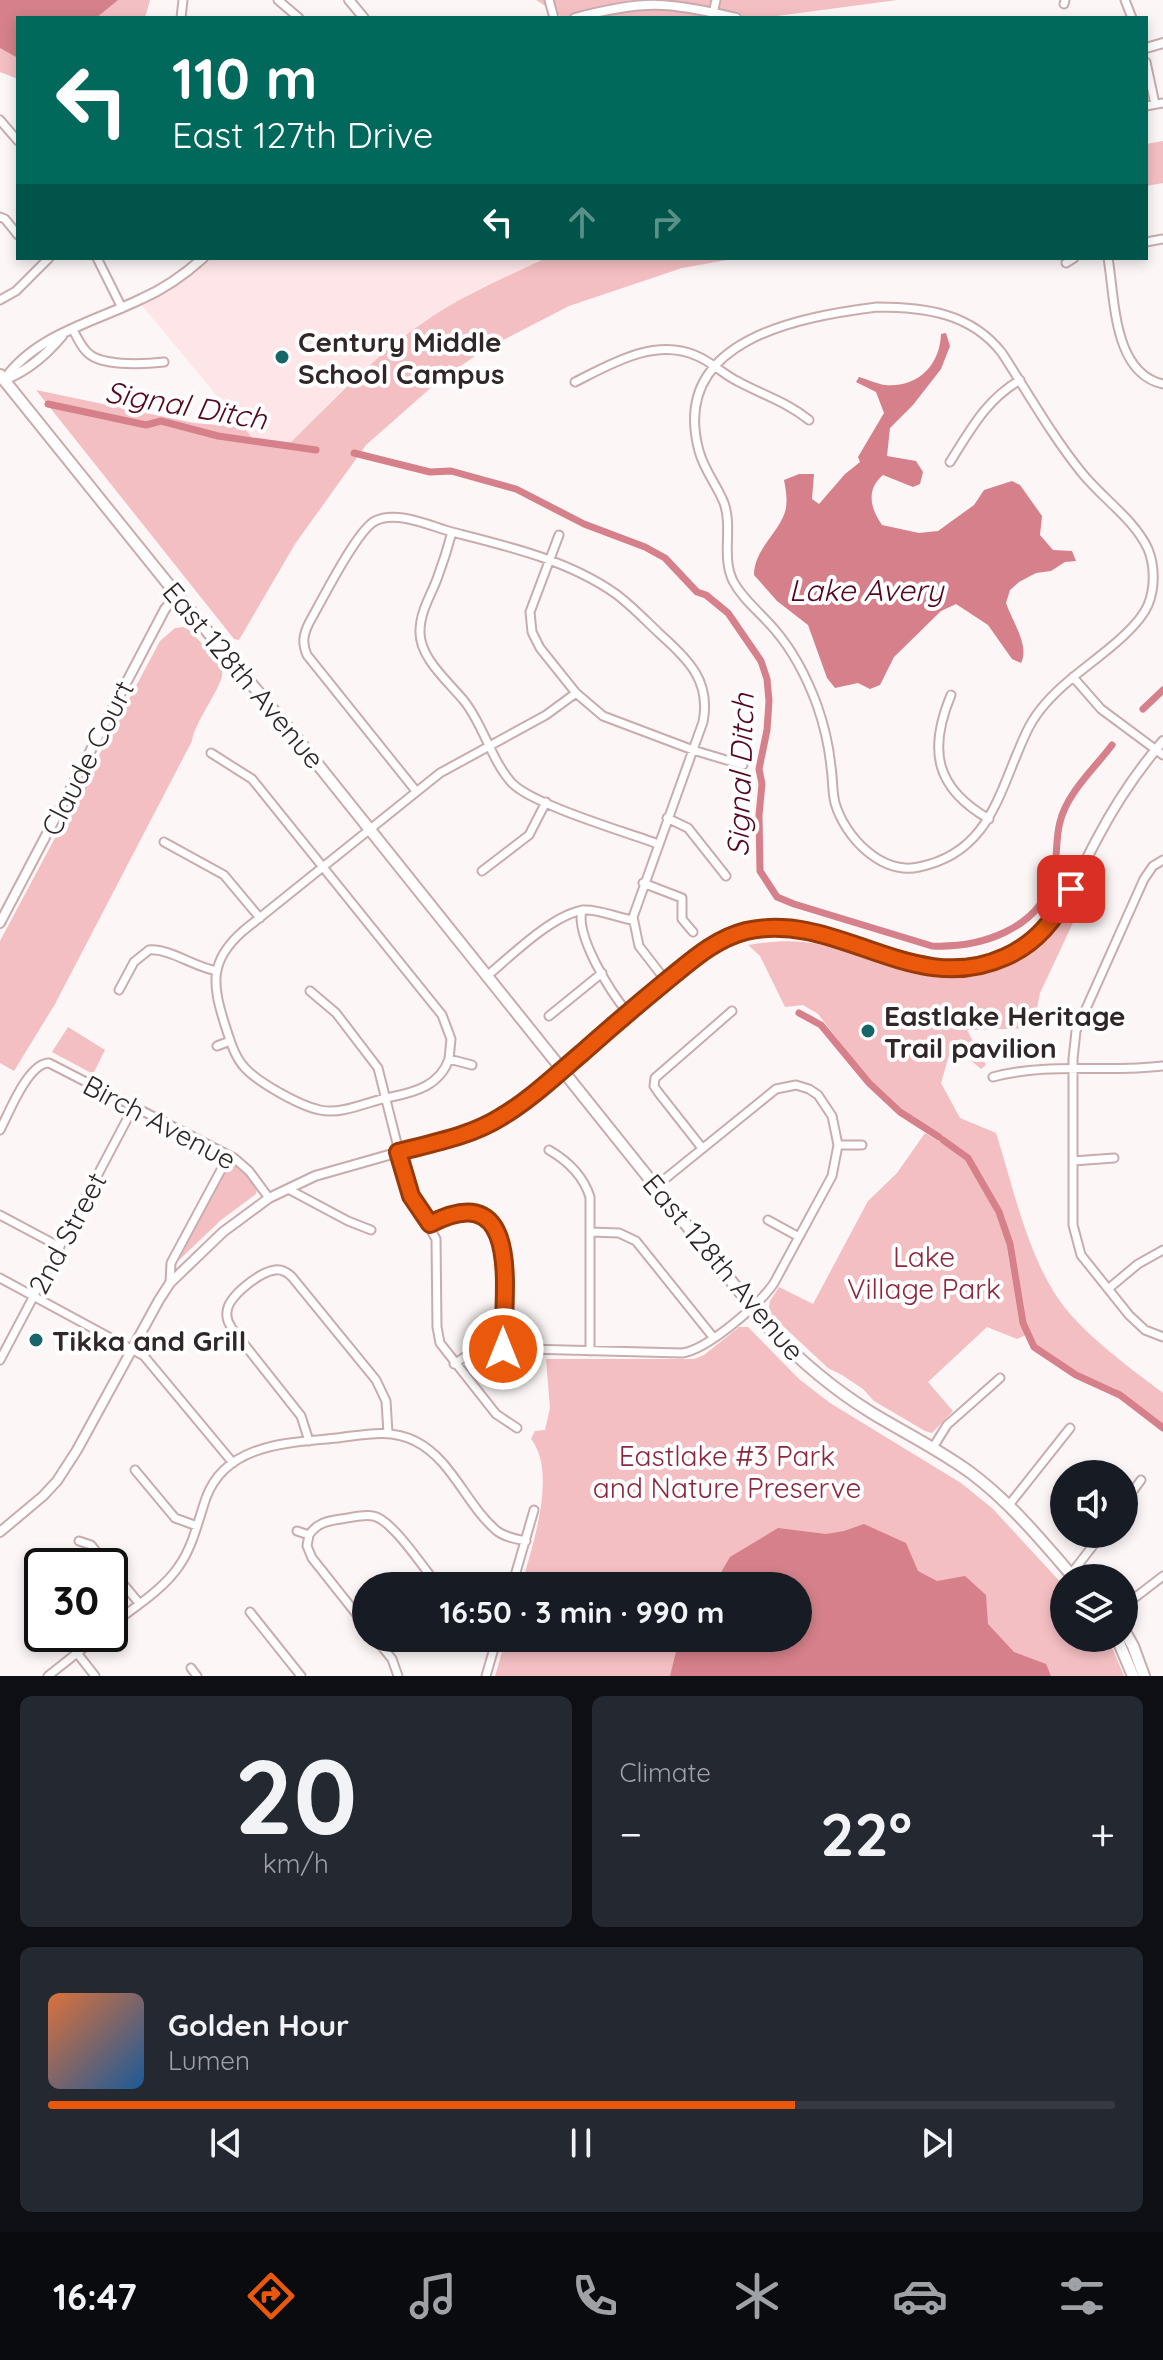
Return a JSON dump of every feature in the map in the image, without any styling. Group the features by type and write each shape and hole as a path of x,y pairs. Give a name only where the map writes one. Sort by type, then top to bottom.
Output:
{"main road":[{"name":"East 128th Avenue","path":"1,379 369,829 751,1307 788,1348 828,1382 873,1414 970,1472 1009,1505 1061,1564"},
{"path":"1123,1652 1133,1676"},
{"path":"1135,1652 1144,1676"}],"street":[{"path":"278,0 297,16"},
{"path":"583,16 646,3 676,4 712,15 716,0"},
{"path":"1148,68 1159,104"},
{"path":"0,120 16,139"},
{"path":"0,217 16,233"},
{"path":"38,260 42,265"},
{"path":"0,300 16,291 47,260"},
{"path":"98,260 122,308"},
{"path":"1,379 26,370 51,350 63,335 171,283 200,260"},
{"path":"1066,263 1071,260"},
{"path":"1108,260 1126,356 1143,376 1163,384"},
{"path":"884,307 934,311 964,320 982,331 996,345 1020,380 1082,473 1139,535 1150,556 1152,594 1142,616 1055,692 1038,713 989,819 966,845 941,860 915,868 901,867 874,858 845,824 836,805 824,725 806,678 782,638 743,596 727,566 725,507 699,452 695,430 701,390 714,367 741,343 796,322 884,307"},
{"path":"73,330 87,352 98,359 144,364 164,362"},
{"path":"575,382 615,362 646,352 666,350 692,354 749,387 779,399 809,420"},
{"path":"950,462 987,404 1020,380"},
{"path":"416,791 307,655 303,642 309,623 371,523 384,518 400,518 521,550 591,579 615,594 694,667 705,700 703,722 643,883 633,920 639,946 666,981"},
{"path":"452,532 441,569 423,611 419,634 427,655 473,713 505,773 517,788 658,844"},
{"path":"559,535 533,602 531,627 540,648 576,693 603,716 743,765"},
{"name":"Claude Court","path":"0,923 160,618 177,595"},
{"path":"1073,677 1101,709 1159,752"},
{"path":"211,753 252,779 323,866 442,1015 451,1039 446,1069 424,1088 337,1111 316,1109 253,1076 236,1055 217,999 217,971 228,946 323,866 449,767 546,715 576,693"},
{"path":"951,695 938,737 941,764 957,797 989,819"},
{"path":"0,1532 57,1481 170,1283 223,1232 269,1198 339,1167 490,1124 510,1112 562,1070 666,981 718,942 744,932 768,927 806,930 935,969 980,966 1010,955 1025,946 1053,920 1122,795 1159,752 1163,741"},
{"path":"482,871 529,835 546,802"},
{"path":"667,818 688,828 726,876"},
{"path":"164,842 224,875 260,918"},
{"path":"1163,860 1153,866 1144,879 1079,1019 1073,1045 1074,1235 1081,1255 1140,1326 1163,1337"},
{"path":"643,883 682,898 682,919 693,932"},
{"path":"487,976 543,931 582,910 633,920"},
{"path":"582,910 579,921 602,973 628,1013"},
{"path":"119,990 134,962 149,950 162,950 196,966 217,971"},
{"path":"549,1016 602,973"},
{"path":"310,991 336,1013 373,1059 411,1196 436,1239 437,1334 440,1343 496,1414 517,1428"},
{"path":"702,1148 650,1083 732,1011"},
{"path":"217,1046 230,1041"},
{"path":"449,1059 472,1065"},
{"name":"Birch Avenue","path":"0,1130 30,1073 39,1064 54,1065 229,1155 250,1171 269,1198"},
{"path":"993,1077 1018,1070 1115,1070 1163,1066"},
{"path":"799,1086 800,1077"},
{"path":"454,1364 475,1350 690,1352 751,1307 774,1283 832,1176 838,1157 835,1123 828,1108 813,1092 799,1086 776,1089 655,1187"},
{"name":"2nd Street","path":"0,1360 134,1106"},
{"path":"838,1145 862,1145"},
{"path":"549,1150 565,1159 584,1182 590,1197 590,1351"},
{"path":"170,1283 171,1263 229,1155"},
{"path":"1073,1161 1114,1158"},
{"path":"288,1189 371,1230"},
{"path":"430,1224 452,1213 476,1209 493,1224 503,1244 503,1349"},
{"path":"0,1215 60,1247"},
{"path":"768,1220 799,1237"},
{"path":"590,1232 619,1233 636,1241 713,1337"},
{"path":"1108,1289 1138,1264 1163,1250"},
{"path":"309,1441 301,1416 233,1330 227,1318 229,1304 234,1297 262,1275 282,1266 376,1380 387,1405 388,1433"},
{"path":"0,1278 131,1348 152,1363 233,1463"},
{"path":"932,1449 947,1425 1000,1378"},
{"path":"1009,1505 1070,1428"},
{"path":"128,1612 174,1573 188,1552 214,1483 233,1463 263,1447 388,1433 407,1437 427,1448 497,1530 526,1541"},
{"path":"135,1470 175,1518 197,1526"},
{"path":"1138,1484 1141,1480"},
{"path":"516,1572 534,1510"},
{"path":"352,1608 312,1558 307,1546 309,1535 323,1522 368,1516 378,1518 387,1523 427,1572"},
{"path":"297,1531 309,1535"},
{"path":"79,1541 93,1548"},
{"path":"1138,1595 1163,1576"},
{"path":"128,1590 139,1603"},
{"path":"250,1612 301,1676"},
{"path":"386,1652 398,1676"},
{"path":"486,1676 493,1652"},
{"path":"48,1676 77,1653 95,1676"},
{"path":"191,1668 197,1676"}],"shaded area":[{"name":"Century Middle School Campus","path":"200,260 542,260 475,291 430,318 357,375 291,442 252,438 138,301"}],"green space":[{"path":"0,0 150,0 146,16 16,16 16,78 0,72"},
{"path":"536,0 897,0 777,16 561,16"},
{"path":"1163,141 1163,183 1148,186 1148,144"},
{"path":"542,260 727,260 682,268 569,306 482,351 434,385 366,445 295,544 239,640 234,639 36,390 194,423 243,427 252,438 291,442 392,346 430,318 486,286"},
{"path":"183,627 216,660 222,671 219,684 55,1004 14,1071 0,1063 0,941 160,641 175,628"},
{"path":"1079,910 1040,993 1033,1028 967,1030 986,1065 981,1069 952,1045 941,1083 960,1118 996,1133 1030,1244 1050,1285 1084,1328 1163,1393 1163,1426 1114,1388 1080,1374 1037,1346 1024,1323 1015,1258 1005,1218 972,1158 905,1112 868,1079 818,1014 803,1005 785,1007 760,956 748,945 785,941 813,943 911,973 966,977 985,974 1014,963 1031,952 1061,920"},
{"path":"68,1027 105,1050 93,1074 52,1052"},
{"name":"Lake Village Park","path":"925,1133 968,1159 995,1211 1006,1242 1019,1320 1026,1335 1017,1339 987,1327 928,1382 953,1411 932,1433 874,1401 863,1389 828,1368 768,1312 770,1301 779,1287 813,1304 868,1201 897,1173"},
{"path":"233,1164 245,1173 257,1189 256,1194 221,1220 178,1261 227,1166"},
{"name":"Eastlake #3 Park and Nature Preserve","path":"739,1327 748,1327 799,1379 830,1403 961,1483 993,1509 1050,1571 1050,1652 1114,1652 1124,1676 495,1676 502,1652 812,1652 812,1572 525,1572 543,1490 539,1453 531,1439 535,1431 545,1430 550,1408 546,1359 694,1359 704,1355"}],"water":[{"path":"0,0 118,0 98,16 16,16 16,57 0,48"},
{"name":"Lake Avery","path":"946,333 950,346 941,369 890,428 887,456 916,461 923,472 920,484 913,487 883,475 872,492 878,519 882,525 919,533 938,531 974,505 984,490 1012,481 1020,485 1042,516 1040,535 1053,550 1072,551 1076,561 1036,573 1010,590 1006,603 1022,641 1021,663 1012,659 988,625 956,604 941,611 894,657 880,685 870,689 858,683 835,688 827,678 808,625 777,601 754,575 755,566 785,512 784,480 799,474 814,474 812,499 819,504 860,462 858,457 884,413 876,392 856,382 859,377 885,385 908,383 932,365 941,334"},
{"path":"864,1524 906,1543 918,1571 937,1581 965,1576 986,1595 988,1624 1014,1652 1046,1664 1051,1676 670,1676 676,1652 812,1652 812,1572 721,1572 730,1557 778,1528 826,1534"}],"waterway":[{"name":"Signal Ditch","path":"48,404 146,425 161,421 218,436 316,450"},
{"name":"Signal Ditch","path":"354,453 430,472 451,471 516,489 584,524 645,547 665,558 697,592 706,595 728,613 761,661 767,679 767,730 759,769 762,784 760,871 777,897 794,904 932,946 969,944 1005,932 1035,911 1046,896 1055,871 1058,829 1064,811 1075,791 1112,745"},
{"name":"Signal Ditch","path":"1143,709 1163,690"},
{"path":"799,1013 821,1025 869,1083 900,1112 939,1137"},
{"path":"943,1140 968,1158 999,1212 1010,1244 1023,1323 1034,1347 1076,1375 1120,1395 1163,1428"}],"place":[{"name":"Century Middle School Campus","path":"282,357"},
{"name":"Eastlake Heritage Trail pavilion","path":"868,1031"},
{"name":"Tikka and Grill","path":"36,1340"}],"route":[{"path":"503,1349 504,1250 500,1234 488,1219 470,1212 452,1213 430,1224 411,1196 398,1152 473,1131 500,1119 699,955 729,937 768,927 788,928 813,932 926,968 961,969 996,961 1025,946 1053,920 1071,889"}]}
